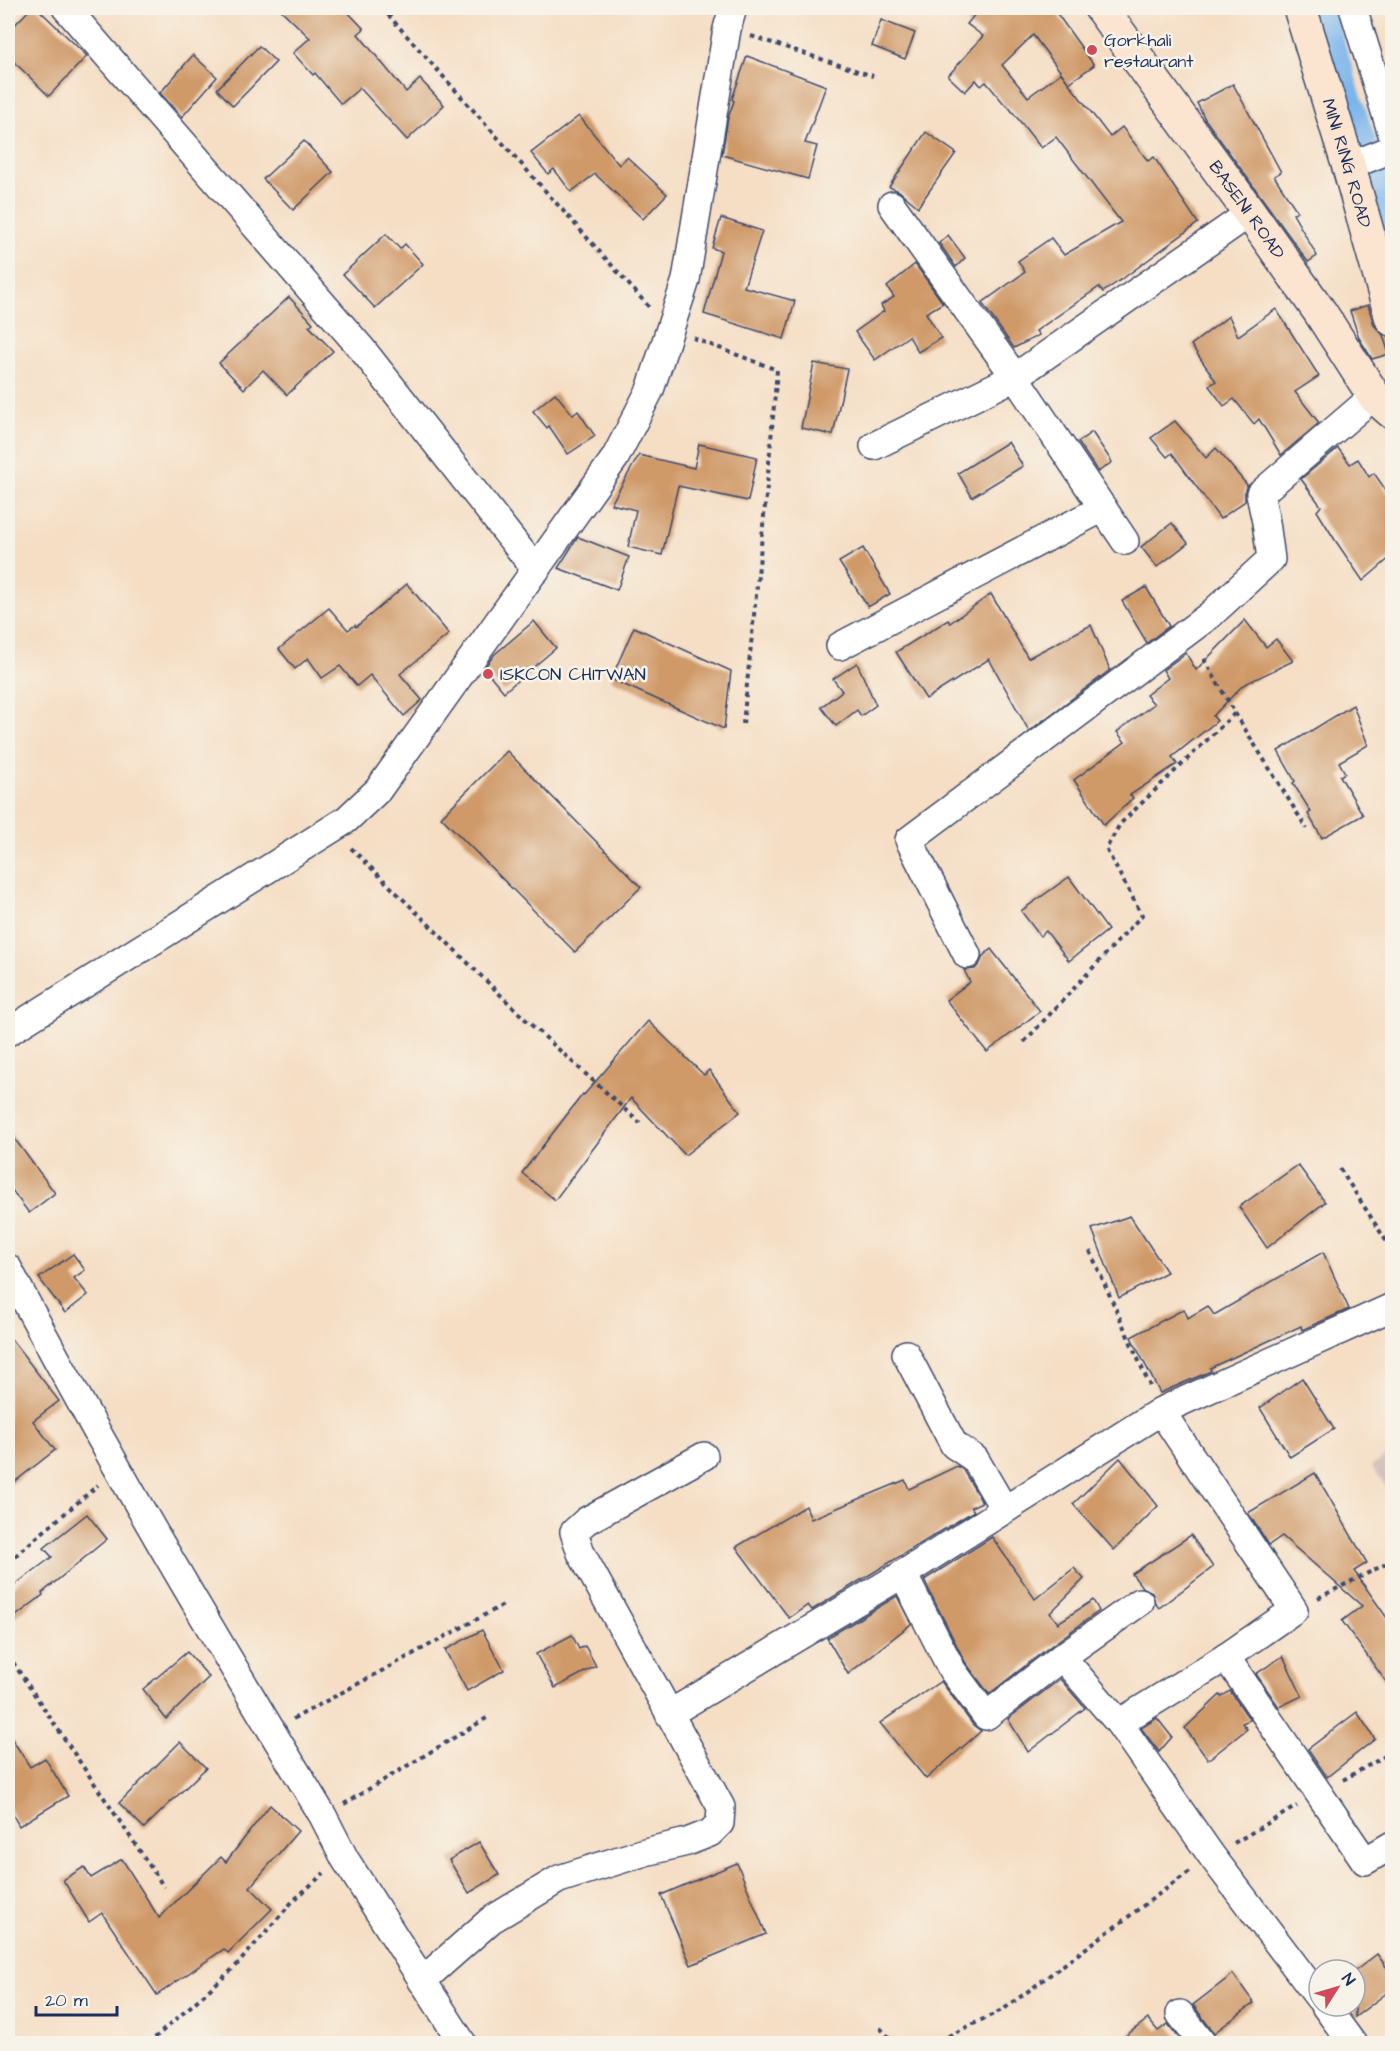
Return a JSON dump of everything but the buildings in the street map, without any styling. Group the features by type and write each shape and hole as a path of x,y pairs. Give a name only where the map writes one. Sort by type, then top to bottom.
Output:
{"street":[{"path":"66,8 362,349 536,570"},
{"name":"BASENI ROAD","path":"1101,8 1250,213 1383,404"},
{"name":"MINI RING ROAD","path":"1300,8 1349,165 1392,319"},
{"path":"1349,165 1389,145 1353,8"},
{"path":"8,1032 346,820 378,790 536,570 615,458 650,390 686,280 730,18"},
{"path":"892,205 1015,377 1125,541"},
{"path":"874,446 1015,377 1250,213"},
{"path":"967,955 909,840 1210,615 1271,559 1260,494 1383,404"},
{"path":"840,646 1102,508"},
{"path":"8,1268 64,1376 116,1468 323,1816 343,1856 463,2043"},
{"path":"669,1714 903,1574 1161,1412 1392,1306"},
{"path":"906,1354 954,1445 975,1459 1004,1509"},
{"path":"1119,1723 1226,1657 1294,1610 1161,1412"},
{"path":"422,1981 491,1920 559,1879 645,1852 687,1842 710,1833 720,1822 721,1807 581,1553 574,1532 586,1521 704,1456"},
{"path":"903,1574 952,1670 986,1716 1140,1602"},
{"path":"1226,1657 1365,1861 1392,1845"},
{"path":"1062,1658 1119,1723 1211,1856 1307,1982"},
{"path":"1180,2014 1203,2043"},
{"path":"1334,2018 1353,2043"}],"path":[{"path":"382,8 669,329 777,370 743,724"},
{"path":"730,18 873,76"},
{"path":"1188,632 1235,713 1308,829"},
{"path":"1024,1042 1142,915 1106,849 1120,824 1235,713"},
{"path":"331,829 525,1019 639,1123"},
{"path":"1340,1169 1392,1250"},
{"path":"1090,1251 1161,1412"},
{"path":"8,1562 116,1468"},
{"path":"1294,1610 1392,1561"},
{"path":"272,1731 505,1604"},
{"path":"8,1655 164,1887"},
{"path":"323,1816 490,1716"},
{"path":"932,2043 1004,2009 1211,1856 1392,1752"},
{"path":"148,2043 235,1967 293,1901 343,1856"},
{"path":"880,2028 896,2043"}],"shaded area":[{"path":"1392,1453 1392,1494 1371,1466"}],"waterway":[{"path":"1319,8 1392,236"}],"place":[{"name":"Gorkhali restaurant","path":"1092,50"},
{"name":"ISKCON CHITWAN","path":"488,674"}]}
